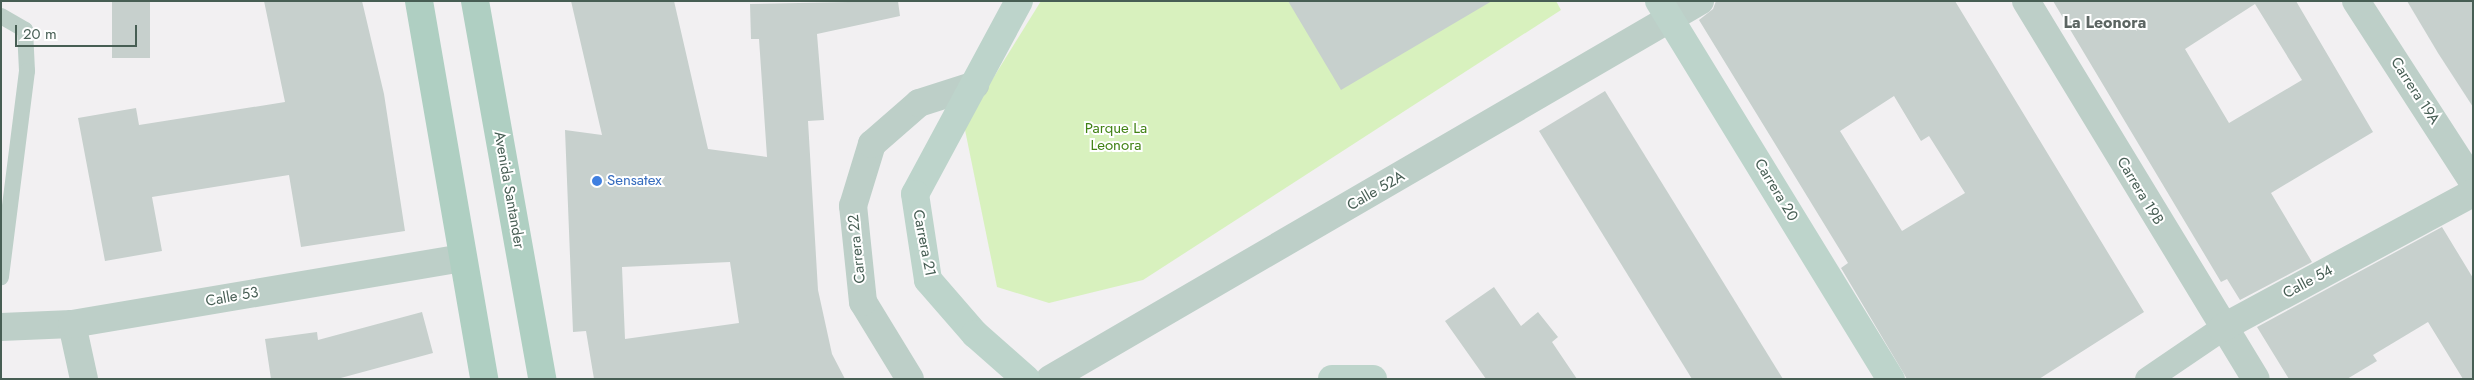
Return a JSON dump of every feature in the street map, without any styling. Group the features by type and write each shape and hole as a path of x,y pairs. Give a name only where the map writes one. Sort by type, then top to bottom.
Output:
{"main road":[{"path":"418,1 484,379"},
{"name":"Avenida Santander","path":"475,1 542,379"},
{"path":"975,84 1019,1"},
{"name":"Carrera 20","path":"1666,11 1891,379"},
{"name":"Carrera 21","path":"975,84 915,194 928,280 975,334 1026,379"},
{"path":"1332,379 1373,379"}],"street":[{"name":"Calle 52A","path":"1050,379 1666,11 1700,1"},
{"name":"Carrera 19B","path":"2026,1 2222,328 2256,379"},
{"name":"Carrera 19A","path":"2356,1 2473,182"},
{"name":"Carrera 22","path":"910,379 862,302 853,206 872,144 920,103 975,84"},
{"name":"Calle 54","path":"2147,379 2222,328 2473,193"},
{"name":"Calle 53","path":"1,327 72,324 462,258"},
{"path":"72,324 84,379"}],"lane":[{"path":"1,16 25,30 27,71 1,277"}],"green space":[{"name":"Parque La Leonora","path":"1041,1 1556,1 1561,10 1143,280 1049,303 997,287 964,125"}],"building":[{"path":"112,1 150,1 150,58 112,58"},
{"path":"264,1 362,1 384,94 405,231 301,247 289,175 152,197 162,251 105,261 78,118 136,108 139,125 285,102"},
{"path":"571,1 674,1 708,149 767,157 759,39 751,39 750,4 898,1 900,16 817,34 824,120 808,121 818,290 832,354 845,379 594,379 586,331 573,332 565,130 602,135","holes":["730,262 739,323 625,339 622,267"]},
{"path":"1288,1 1492,1 1341,90"},
{"path":"1716,1 1955,1 2144,312 2039,379 1907,379 1841,268 1848,263 1699,20 1713,9","holes":["1894,96 1921,141 1929,136 1965,193 1902,231 1840,131"]},
{"path":"2053,1 2296,1 2373,132 2271,193 2312,262 2240,300 2227,279 2221,282","holes":["2255,4 2302,80 2229,123 2185,49"]},
{"path":"2407,1 2473,1 2473,107 2438,53"},
{"path":"1605,91 1783,379 1692,379 1539,131"},
{"path":"2442,227 2473,278 2473,379 2463,379 2428,322 2373,355 2377,361 2347,379 2289,379 2257,327"},
{"path":"1494,287 1521,326 1538,312 1558,337 1552,342 1577,379 1486,379 1445,321"},
{"path":"422,312 433,353 337,379 271,379 265,339 317,332 318,340"}],"place":[{"name":"Sensatex","path":"597,181"}],"district":[{"name":"La Leonora","path":"2105,23"}]}
